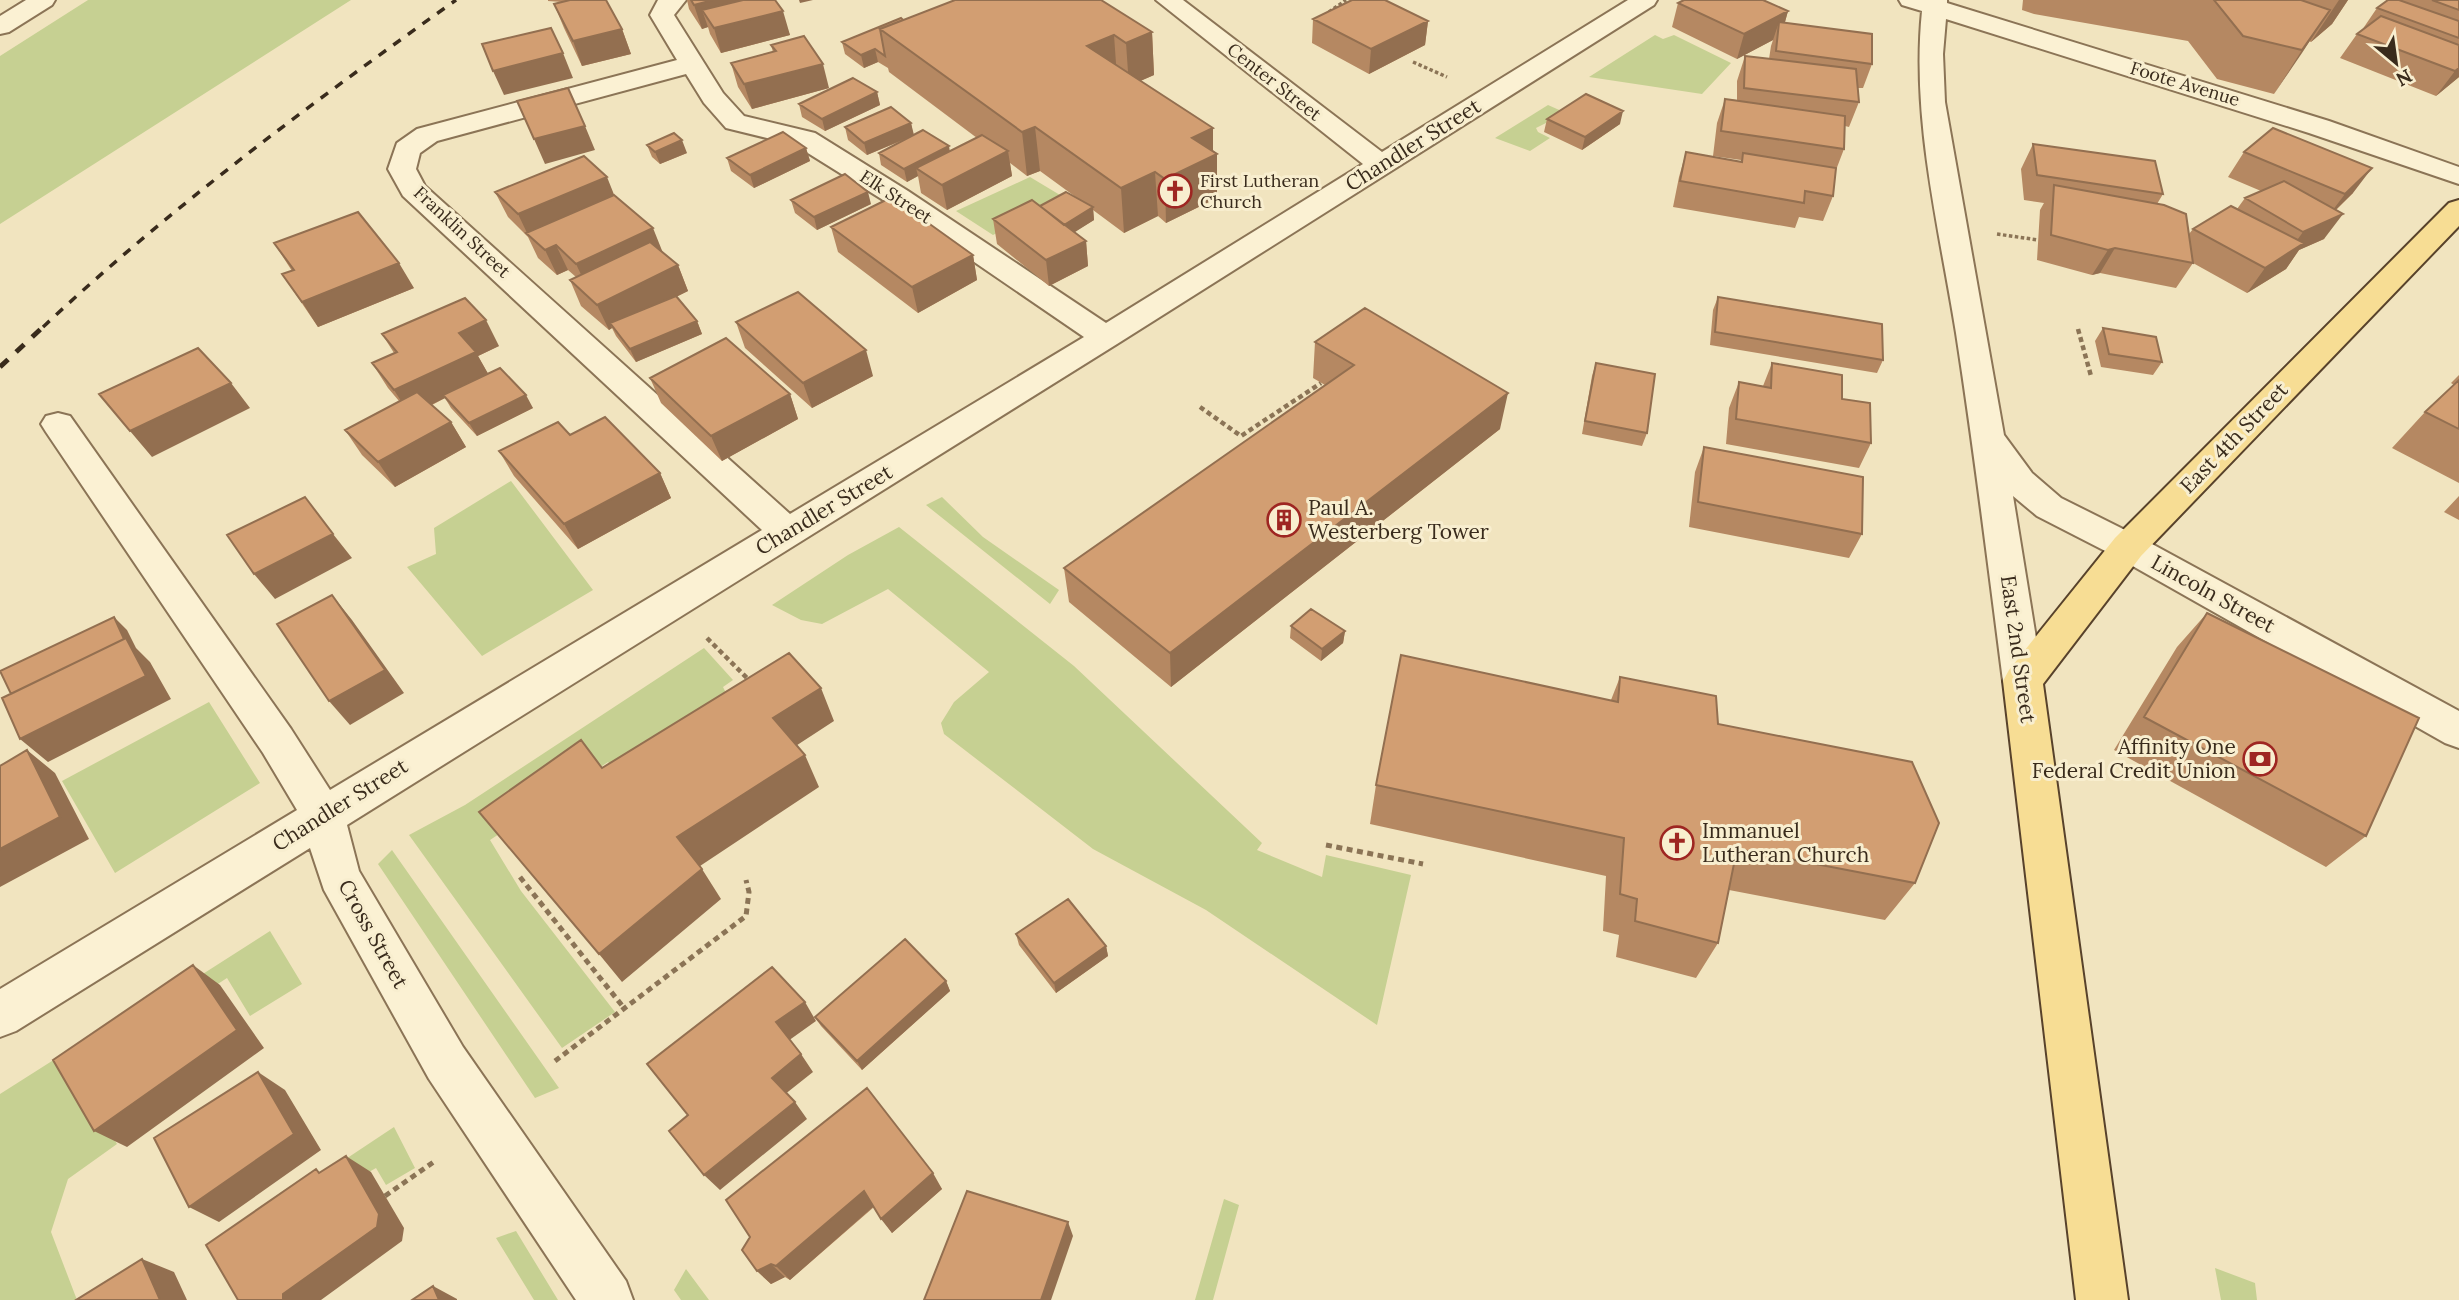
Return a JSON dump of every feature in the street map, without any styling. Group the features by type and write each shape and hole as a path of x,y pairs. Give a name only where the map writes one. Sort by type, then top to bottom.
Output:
{"main road":[{"name":"East 4th Street","path":"2023,681 2128,547 2459,209"},
{"name":"East 2nd Street","path":"2023,681 2102,1300"}],"street":[{"path":"0,27 43,0"},
{"path":"674,0 667,5 662,15 693,64"},
{"name":"Center Street","path":"1168,0 1381,165"},
{"name":"Chandler Street","path":"0,1015 1106,337 1645,0"},
{"name":"Foote Avenue","path":"1926,2 2319,127 2459,176"},
{"name":"East 2nd Street","path":"1926,2 1932,102 1987,435 2023,681"},
{"name":"Elk Street","path":"693,64 713,97 735,122 805,139 898,197 1106,337"},
{"name":"Franklin Street","path":"693,64 427,135 407,149 402,169 413,190 788,532"},
{"name":"Cross Street","path":"58,424 277,741 323,815 340,876 446,1063 607,1300"},
{"name":"Lincoln Street","path":"1987,435 2020,482 2049,506 2128,547 2459,732"}],"path":[{"path":"1335,17 1327,14 1346,0"},
{"path":"1413,62 1454,80"},
{"path":"1995,234 2038,240"},
{"path":"2078,329 2091,376"},
{"path":"1200,407 1241,436 1321,383"},
{"path":"1269,418 1279,425"},
{"path":"707,638 753,684 742,691"},
{"path":"1326,845 1423,863"},
{"path":"520,877 624,1008"},
{"path":"555,1061 746,916 749,892 746,880"},
{"path":"385,1196 435,1161"}],"green space":[{"path":"88,0 351,0 0,224 0,56"},
{"path":"1655,35 1663,39 1674,35 1731,63 1702,94 1589,77"},
{"path":"1548,105 1566,113 1536,128 1550,138 1530,151 1495,138"},
{"path":"1030,177 1065,198 993,235 956,211"},
{"path":"511,481 593,590 482,656 407,567 436,554 434,528"},
{"path":"942,497 983,537 1059,590 1050,604 926,505"},
{"path":"899,527 1074,666 1262,843 1257,850 1322,877 1326,855 1411,875 1377,1025 1206,910 1093,849 944,734 941,723 954,702 989,672 888,589 822,624 801,620 772,605 848,555"},
{"path":"704,648 733,680 723,687 726,693 633,791 608,762 490,840 521,891 615,1012 562,1048 409,835 465,805"},
{"path":"209,702 260,783 115,873 62,781"},
{"path":"392,850 559,1088 535,1098 378,864"},
{"path":"270,931 302,984 250,1016 227,978 106,1057 98,1041"},
{"path":"63,1054 117,1144 68,1179 51,1232 77,1300 0,1300 0,1094"},
{"path":"394,1127 415,1168 386,1185 376,1168 265,1231 263,1214"},
{"path":"1224,1199 1239,1205 1213,1300 1195,1300"},
{"path":"516,1231 558,1300 534,1300 496,1238"},
{"path":"2215,1268 2255,1283 2257,1300 2221,1300"},
{"path":"686,1269 709,1300 681,1300 674,1290"}],"building":[{"path":"570,0 606,0 622,29 573,41 554,4"},
{"path":"691,0 713,0 694,5"},
{"path":"743,0 775,0 783,11 714,28 702,10"},
{"path":"955,0 1101,0 1152,32 1126,43 1114,35 1087,46 1213,128 1192,138 1217,154 1165,179 1155,172 1121,188 1035,127 1022,132 880,29"},
{"path":"1352,0 1385,0 1428,21 1371,49 1313,19"},
{"path":"1684,0 1763,0 1788,11 1744,34 1678,3"},
{"path":"2214,0 2301,0 2330,10 2302,50 2243,36"},
{"path":"2388,0 2399,0 2459,21 2459,38 2377,8"},
{"path":"2432,0 2459,0 2459,10"},
{"path":"2381,16 2459,45 2459,68 2455,71 2357,34"},
{"path":"901,18 903,20 880,29 885,56 875,49 861,55 842,42"},
{"path":"1779,22 1872,34 1872,64 1776,51"},
{"path":"551,28 563,53 493,71 482,44"},
{"path":"804,36 823,64 744,84 731,63 776,51 771,45"},
{"path":"1745,56 1856,69 1859,102 1744,88"},
{"path":"853,78 877,92 822,119 799,104"},
{"path":"568,88 585,126 534,139 517,101"},
{"path":"1586,94 1623,111 1585,137 1547,119"},
{"path":"1725,99 1845,116 1844,149 1721,131"},
{"path":"891,107 911,123 864,143 845,127"},
{"path":"2273,128 2372,168 2345,194 2244,152"},
{"path":"923,130 949,146 904,169 879,153"},
{"path":"783,132 806,148 750,175 727,158"},
{"path":"674,133 682,140 655,152 647,145"},
{"path":"982,135 1008,151 942,185 916,168"},
{"path":"2033,144 2155,161 2163,194 2037,175"},
{"path":"1686,152 1742,162 1743,153 1836,168 1833,196 1805,191 1804,203 1680,181"},
{"path":"584,156 607,177 518,214 495,192"},
{"path":"845,174 868,192 814,217 791,200"},
{"path":"2284,181 2343,214 2303,232 2245,198"},
{"path":"2054,185 2164,205 2186,214 2193,263 2115,248 2108,250 2051,235"},
{"path":"1066,192 1093,207 1064,225 1040,206"},
{"path":"614,195 653,228 576,264 556,245 545,250 526,233"},
{"path":"892,197 973,255 912,287 831,227"},
{"path":"1032,200 1086,241 1046,260 993,219"},
{"path":"2231,206 2304,243 2265,268 2193,229"},
{"path":"358,212 399,263 302,302 282,274 294,270 274,243"},
{"path":"650,242 678,265 597,305 570,280"},
{"path":"798,292 866,350 803,383 736,322"},
{"path":"676,296 697,321 630,349 610,323"},
{"path":"1718,297 1882,324 1883,360 1715,332"},
{"path":"465,298 486,320 459,333 476,352 394,390 372,363 397,352 382,334"},
{"name":"Paul A. Westerberg Tower","path":"1365,308 1508,393 1170,653 1064,568 1354,365 1315,342"},
{"path":"2103,328 2156,337 2162,362 2109,354"},
{"path":"726,338 790,394 711,436 650,378"},
{"path":"198,348 231,383 130,431 99,394"},
{"path":"1596,363 1655,374 1647,433 1585,421"},
{"path":"1772,363 1842,375 1842,399 1870,403 1871,443 1736,419 1739,382 1771,388"},
{"path":"500,368 526,395 469,423 443,395"},
{"path":"2459,380 2459,429 2425,412"},
{"path":"417,392 451,422 378,462 345,430"},
{"path":"605,417 660,473 564,524 499,451 558,422 570,435"},
{"path":"1704,447 1863,477 1862,534 1698,502"},
{"path":"305,497 333,534 254,574 227,535"},
{"path":"332,595 385,670 329,701 277,624"},
{"path":"1311,609 1345,631 1322,649 1291,626"},
{"path":"2207,613 2419,718 2366,836 2144,717"},
{"path":"114,617 124,639 11,694 0,671"},
{"path":"126,638 146,676 20,739 2,698"},
{"path":"789,653 821,688 773,718 805,755 677,837 702,869 599,954 479,812 581,740 602,768"},
{"name":"Immanuel Lutheran Church","path":"1401,655 1618,702 1620,677 1716,696 1718,724 1912,762 1939,823 1915,883 1737,849 1718,943 1635,921 1637,899 1620,894 1624,838 1376,785"},
{"path":"27,750 60,817 0,849 0,766"},
{"path":"1068,899 1106,946 1054,983 1016,934"},
{"path":"905,939 946,981 857,1061 815,1017"},
{"path":"193,965 237,1030 94,1131 53,1060"},
{"path":"772,967 805,1002 776,1022 801,1054 772,1078 795,1102 704,1175 669,1131 688,1115 647,1064"},
{"path":"258,1072 294,1134 189,1207 154,1138"},
{"path":"867,1088 933,1173 881,1219 864,1191 776,1266 771,1264 757,1271 742,1250 750,1237 726,1200"},
{"path":"346,1156 379,1214 377,1227 283,1294 283,1300 238,1300 206,1245 316,1169 319,1173"},
{"path":"967,1191 1068,1222 1041,1300 924,1300"},
{"path":"142,1259 160,1300 76,1300"},
{"path":"433,1286 439,1300 412,1300"}],"railway":[{"path":"43,327 192,198 349,77 456,0"},
{"path":"0,367 45,325"}],"place":[{"name":"First Lutheran Church","path":"1175,191"},
{"name":"Paul A. Westerberg Tower","path":"1284,520"},
{"name":"Affinity One Federal Credit Union","path":"2260,759"},
{"name":"Immanuel Lutheran Church","path":"1677,843"}]}
